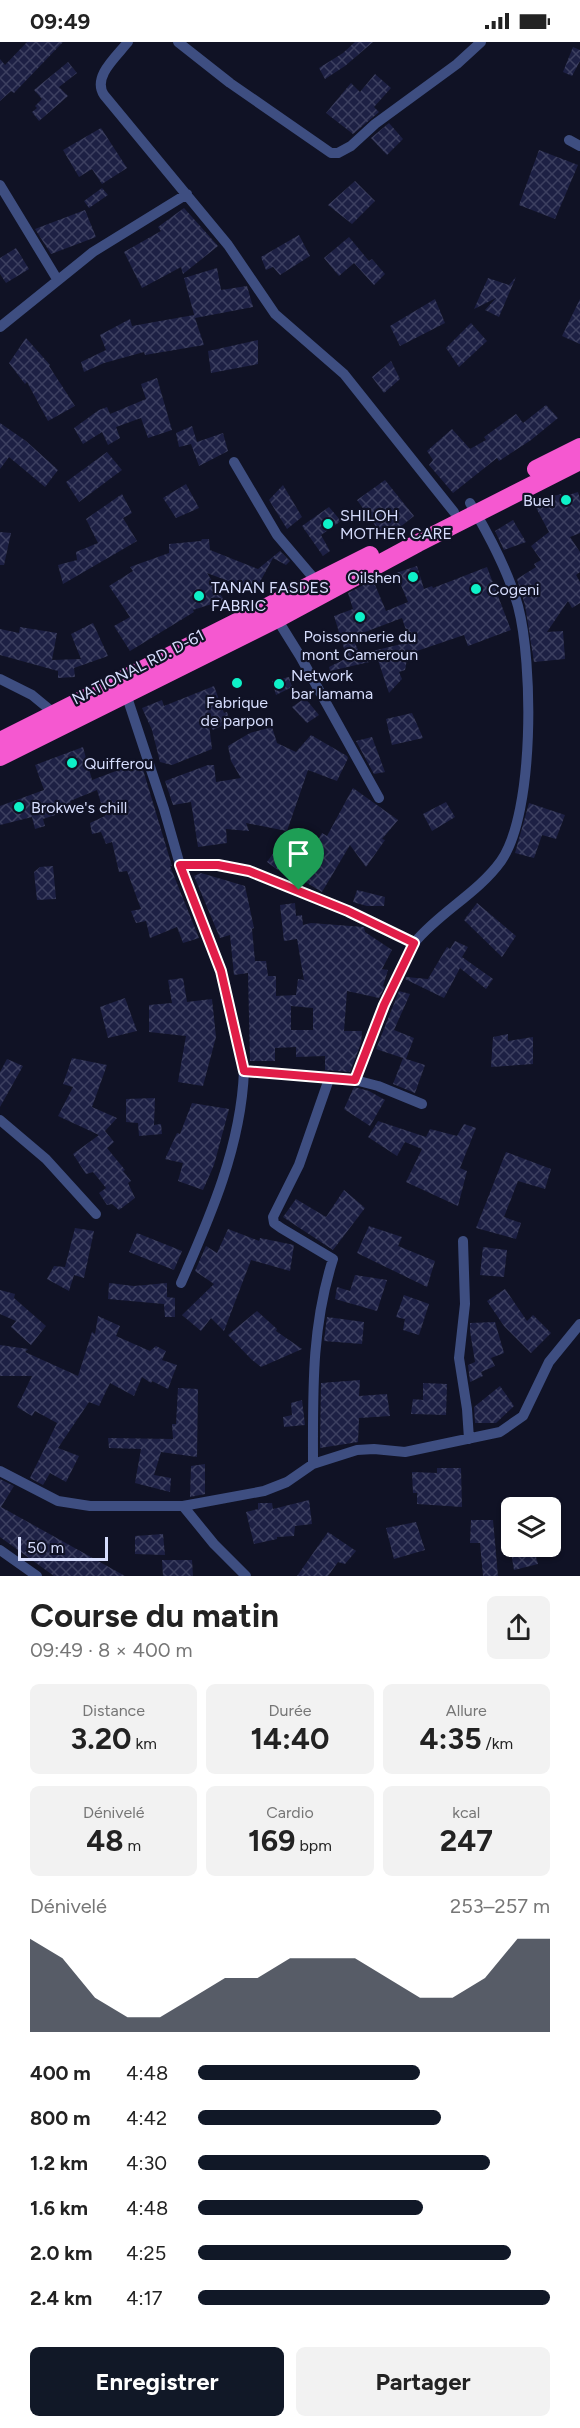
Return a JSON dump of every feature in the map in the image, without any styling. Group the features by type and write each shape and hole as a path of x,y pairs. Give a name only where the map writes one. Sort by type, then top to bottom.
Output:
{"highway":[{"name":"NATIONAL RD. D-61","path":"0,757 276,619 580,447"},
{"name":"NATIONAL RD. D-61","path":"0,741 467,509 580,462"}],"street":[{"path":"128,42 99,80 99,88 228,245 275,315 344,374 467,509 507,573 520,617 526,658 529,731 524,784 513,836 501,861 414,943 384,1005 355,1080"},
{"path":"178,42 230,83 303,134 331,153 338,153 457,64 481,42"},
{"path":"569,140 580,146"},
{"path":"0,185 57,279"},
{"path":"0,327 93,252 187,194"},
{"path":"234,462 276,535 317,582"},
{"path":"276,619 300,656 378,798"},
{"path":"0,679 9,681 32,694 55,714"},
{"path":"126,694 161,798 180,865 221,971 244,1071 243,1097 223,1180 181,1283"},
{"path":"180,865 218,865 249,871 348,911 414,943"},
{"path":"244,1071 355,1080 378,1086 422,1104"},
{"path":"313,1464 313,1365 317,1319 333,1259 281,1228 274,1223 273,1217 299,1165 329,1079"},
{"path":"0,1120 46,1159 96,1214"},
{"path":"463,1241 465,1304 459,1358 468,1409 470,1439"},
{"path":"0,1471 58,1501 90,1506 183,1506 264,1491 287,1482 313,1464 357,1450 405,1452 500,1432 523,1416 549,1362 580,1324"},
{"path":"183,1506 214,1544 246,1576"},
{"path":"0,1550 37,1576"}],"building":[{"path":"27,42 63,42 14,93 11,91 0,101 0,59 5,65"},
{"path":"355,42 373,42 345,66 325,79 319,68 343,53"},
{"path":"573,47 580,50 580,61 572,76 563,72"},
{"path":"68,62 77,73 59,87 68,96 39,121 32,112 42,99 34,90"},
{"path":"375,74 391,88 374,107 379,112 353,134 326,113 351,83 360,92"},
{"path":"389,123 403,139 387,155 371,138"},
{"path":"101,128 127,168 102,184 92,169 79,177 63,150"},
{"path":"539,150 578,165 555,219 519,205"},
{"path":"355,181 375,201 352,224 328,205"},
{"path":"102,188 108,195 89,208 84,201"},
{"path":"184,208 218,246 183,274 181,267 142,288 124,252 161,231 158,227"},
{"path":"85,210 96,237 51,254 35,229"},
{"path":"299,235 310,256 280,275 273,267 266,270 261,257"},
{"path":"349,237 369,261 372,259 385,274 374,285 354,263 339,276 324,258"},
{"path":"16,248 29,269 6,283 0,274 0,258"},
{"path":"217,268 221,290 247,286 253,307 195,318 184,278"},
{"path":"516,277 499,317 485,310 496,298 474,309 488,278 509,285"},
{"path":"435,299 445,323 400,346 390,326"},
{"path":"580,299 580,344 562,336"},
{"path":"194,315 204,345 145,355 144,352 104,363 84,372 81,362 106,350 100,335 130,319 132,326"},
{"path":"471,323 487,341 459,367 446,348"},
{"path":"26,338 50,365 75,406 48,421 27,382 25,384 9,363"},
{"path":"258,340 258,364 211,373 208,351"},
{"path":"391,361 400,379 384,393 372,377"},
{"path":"157,378 172,430 148,438 141,418 116,427 120,438 108,445 102,432 83,444 74,428 99,410 107,407 110,414 146,399 141,384"},
{"path":"546,405 558,418 531,440 499,461 497,458 453,493 429,465 433,460 427,451 452,429 470,449 486,440 484,437 516,414 523,423"},
{"path":"0,423 26,441 58,470 45,487 9,457 0,469"},
{"path":"192,426 197,442 223,433 228,451 199,466 191,444 179,447 176,433"},
{"path":"107,452 122,470 79,502 66,482"},
{"path":"385,480 414,516 385,539 357,500"},
{"path":"186,484 199,508 176,518 163,498"},
{"path":"283,485 302,517 287,529 269,500"},
{"path":"578,492 580,533 570,537 580,552 580,572 576,575 580,582 580,603 572,608 568,601 547,632 563,631 565,659 534,662 525,605 517,579 536,567 534,564 541,560 531,546 549,532 533,502"},
{"path":"122,494 132,513 123,518 137,541 63,584 58,565 77,560 76,552 98,543 86,519"},
{"path":"329,507 341,521 321,535 330,551 323,556 302,526"},
{"path":"513,520 526,542 504,550 495,531"},
{"path":"0,532 11,533 4,565 0,565"},
{"path":"209,539 210,550 258,569 280,551 290,561 286,565 273,558 255,591 207,573 224,600 193,610 194,612 130,651 114,626 130,617 109,586 133,571 130,567 169,553 169,544 201,541"},
{"path":"417,566 424,589 432,586 433,588 487,567 511,630 468,646 464,635 408,654 405,670 399,672 402,679 389,693 378,660 330,671 329,667 347,658 334,616 353,609 348,593 373,580 386,611 408,602 396,573","holes":["402,618 410,642 360,654 352,637"]},
{"path":"93,623 108,656 74,668 75,677 58,678 58,671 0,655 0,629 19,633 20,627 57,633 52,660 81,659 71,634"},
{"path":"289,677 292,687 276,695 272,681"},
{"path":"214,686 224,713 227,712 230,722 213,730 209,724 212,749 172,765 160,762 152,730 142,708 162,700 164,706"},
{"path":"305,698 319,715 307,723 292,707"},
{"path":"412,713 423,738 392,745 386,719"},
{"path":"272,727 277,743 296,752 311,735 347,756 337,781 308,770 287,831 246,823 249,831 226,829 227,843 198,847 191,802 173,805 165,781 208,765 214,765 216,782 241,778 231,761 228,746 250,733"},
{"path":"372,737 385,772 374,774 356,741"},
{"path":"83,747 92,780 141,763 172,866 170,866 199,938 183,943 177,927 150,938 146,921 136,923 131,911 141,909 127,871 119,872 112,842 106,844 101,832 92,834 90,823 105,816 97,790 70,801 73,809 43,819 45,826 35,829 32,817 0,825 0,806 44,790 35,765"},
{"path":"353,788 398,820 382,839 385,840 366,867 350,845 322,892 292,874 289,878 267,862 284,838 309,855 322,833 327,836"},
{"path":"446,802 455,817 432,831 423,814"},
{"path":"529,803 565,815 556,839 542,835 534,858 515,853"},
{"path":"53,866 56,899 37,900 34,872 40,867"},
{"path":"201,873 245,886 254,928 252,929 255,961 266,961 268,976 276,976 276,996 296,995 298,979 304,980 297,939 284,941 280,905 295,903 296,916 302,915 303,925 311,923 364,927 365,932 392,950 382,969 388,970 383,986 385,987 379,998 347,991 344,1031 362,1031 361,1043 350,1072 325,1070 325,1056 296,1057 296,1047 275,1048 275,1061 250,1061 248,973 234,975 230,935 220,938 194,876","holes":["291,1006 313,1008 313,1030 291,1030"]},
{"path":"357,890 385,897 384,906 367,906 353,902"},
{"path":"477,903 516,936 502,957 464,920"},
{"path":"455,941 468,947 462,957 493,979 486,989 460,968 444,998 405,979 406,977 428,979 447,947 450,949"},
{"path":"183,978 187,1002 212,999 216,1037 203,1086 178,1082 186,1036 149,1032 149,1005 172,1003 168,980"},
{"path":"399,991 410,994 394,1030 414,1038 406,1059 376,1049"},
{"path":"125,998 137,1031 108,1038 100,1007"},
{"path":"508,1034 508,1041 533,1037 533,1064 491,1067 493,1037"},
{"path":"72,1058 107,1065 92,1107 117,1118 105,1131 114,1142 107,1148 125,1170 123,1171 131,1181 128,1183 135,1198 119,1210 112,1204 107,1205 99,1193 106,1188 93,1172 86,1174 73,1154 99,1135 58,1116 73,1087 63,1084"},
{"path":"403,1058 425,1065 415,1093 393,1084"},
{"path":"7,1059 23,1066 0,1107 0,1072"},
{"path":"354,1087 369,1091 385,1100 370,1126 344,1109"},
{"path":"155,1098 154,1125 161,1124 162,1134 139,1136 138,1123 126,1122 126,1099"},
{"path":"192,1103 229,1109 214,1165 203,1190 178,1181 183,1163 165,1159 177,1133 180,1134"},
{"path":"378,1121 426,1137 430,1129 457,1136 464,1124 476,1128 460,1168 467,1171 458,1206 406,1182 422,1149 405,1142 397,1156 368,1137"},
{"path":"506,1152 551,1169 545,1189 518,1181 504,1217 521,1223 516,1239 476,1228"},
{"path":"344,1190 365,1208 333,1250 283,1217 296,1199 326,1217"},
{"path":"369,1226 402,1237 398,1246 435,1261 427,1287 357,1253"},
{"path":"75,1228 94,1231 84,1278 74,1275 69,1291 47,1279 54,1266 65,1267"},
{"path":"228,1229 259,1241 260,1238 294,1245 290,1271 251,1260 224,1331 211,1318 201,1331 182,1315 214,1284 195,1271 206,1246 217,1253"},
{"path":"137,1233 182,1251 174,1270 129,1252"},
{"path":"483,1247 507,1250 504,1277 480,1275"},
{"path":"355,1275 387,1280 377,1311 335,1299 337,1287 350,1291"},
{"path":"109,1283 134,1286 167,1283 167,1297 175,1298 175,1317 165,1317 164,1304 108,1299"},
{"path":"505,1289 527,1321 533,1315 551,1333 531,1353 504,1326 487,1301"},
{"path":"0,1290 15,1294 14,1298 46,1326 31,1345 11,1327 16,1321 0,1314"},
{"path":"404,1295 429,1304 419,1335 403,1330 405,1319 396,1317"},
{"path":"257,1311 277,1329 276,1331 302,1349 261,1367 251,1359 228,1335"},
{"path":"98,1316 120,1326 116,1336 150,1351 156,1346 166,1351 162,1360 177,1365 168,1389 142,1377 134,1396 110,1383 99,1406 89,1402 58,1448 79,1456 66,1482 50,1473 43,1485 30,1478 57,1423 35,1411 32,1416 17,1407 32,1376 0,1376 0,1345 28,1349 25,1352 78,1376 92,1332 95,1334"},
{"path":"327,1317 364,1322 362,1344 324,1341"},
{"path":"495,1322 504,1353 491,1358 495,1366 481,1372 483,1376 470,1382 468,1365 475,1362 470,1323"},
{"path":"360,1380 359,1396 387,1394 390,1416 359,1418 358,1442 320,1448 321,1383"},
{"path":"423,1383 447,1384 446,1415 411,1414 413,1399 423,1400"},
{"path":"500,1386 514,1406 496,1423 475,1423 474,1407"},
{"path":"178,1388 198,1389 197,1457 161,1452 154,1475 171,1478 170,1492 135,1483 141,1449 109,1448 108,1438 173,1439 172,1424 176,1424"},
{"path":"302,1400 305,1425 284,1427 283,1417 292,1415 291,1403"},
{"path":"205,1464 205,1494 190,1497 191,1466"},
{"path":"437,1468 461,1468 462,1507 417,1504 417,1493 413,1493 412,1472 437,1473"},
{"path":"0,1479 14,1486 1,1507 125,1576 54,1576 0,1537"},
{"path":"309,1500 312,1524 295,1526 294,1536 277,1537 277,1539 254,1544 246,1512 258,1509 258,1503 272,1503 273,1509"},
{"path":"471,1520 493,1520 498,1576 483,1576 480,1543 470,1543"},
{"path":"416,1522 425,1550 394,1559 386,1528"},
{"path":"328,1532 356,1551 345,1564 338,1562 328,1576 297,1576"},
{"path":"163,1534 165,1555 135,1554 135,1536"},
{"path":"512,1557 536,1557 538,1564 514,1570"},
{"path":"162,1560 192,1560 193,1576 163,1576"}],"place":[{"name":"Buel","path":"566,500"},
{"name":"SHILOH MOTHER CARE","path":"328,524"},
{"name":"Oilshen","path":"413,577"},
{"name":"Cogeni","path":"476,589"},
{"name":"TANAN FASDES FABRIC","path":"199,596"},
{"name":"Poissonnerie du mont Cameroun","path":"360,617"},
{"name":"Fabrique de parpon","path":"237,683"},
{"name":"Network bar lamama","path":"279,684"},
{"name":"Quifferou","path":"72,763"},
{"name":"Brokwe's chill","path":"19,807"}],"route":[{"path":"180,865 218,865 249,871 299,890 414,943 384,1005 355,1080 244,1071 221,971 180,865"}]}
